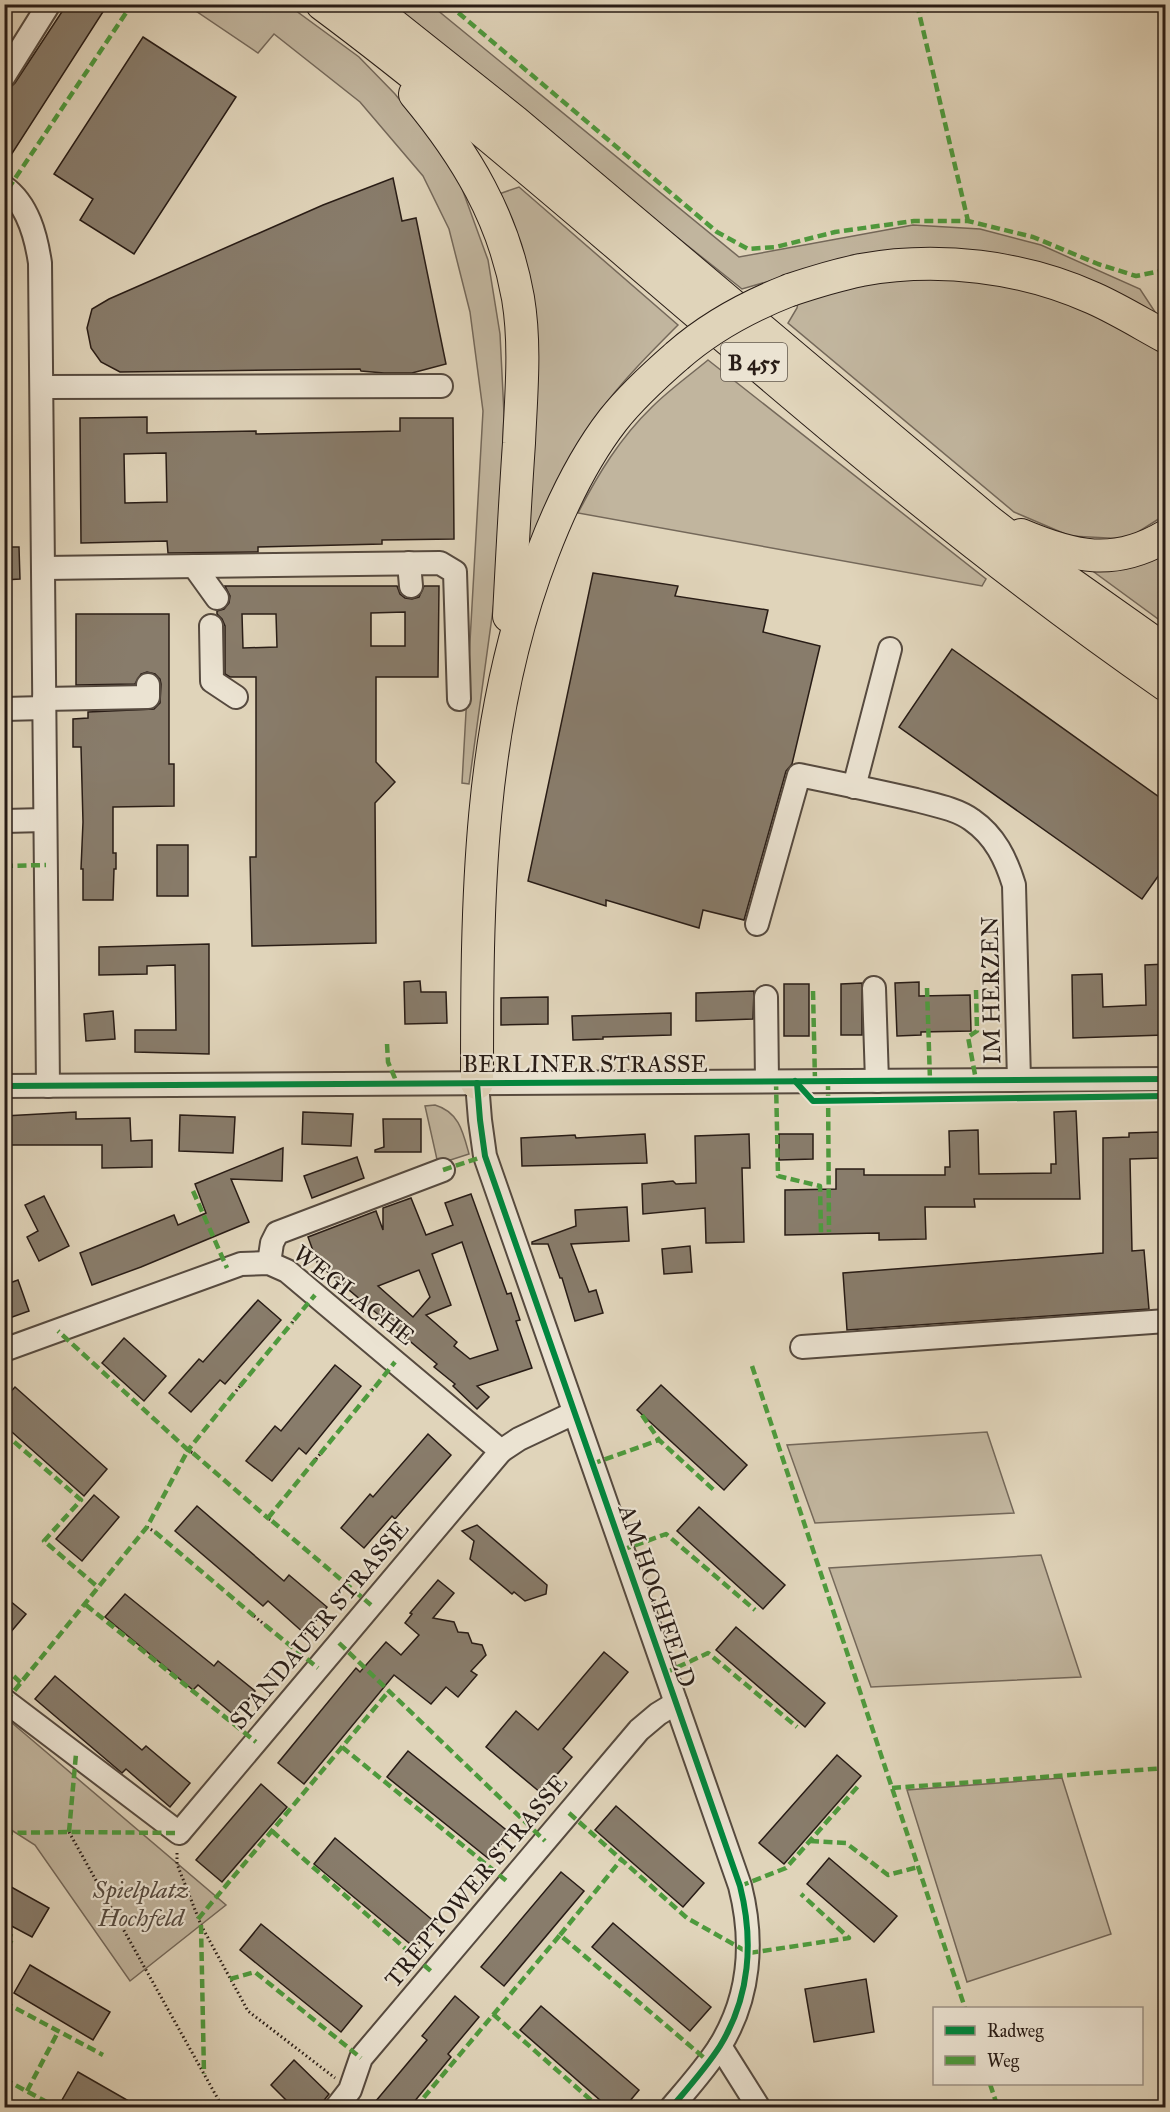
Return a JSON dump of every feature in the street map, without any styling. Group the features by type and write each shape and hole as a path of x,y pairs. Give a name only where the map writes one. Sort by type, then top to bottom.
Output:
{"highway":[{"name":"B 455","path":"322,4 360,16 514,121 987,520 1086,596 1166,651"},
{"name":"B 455","path":"360,16 497,143 796,397 922,501 1065,614 1166,685"},
{"path":"360,16 410,88 450,137 482,192 512,270 522,325 522,378 506,677"},
{"path":"477,1083 477,949 482,847 489,778 506,677 534,576 573,483 591,451 637,392 677,356 739,313 790,290 861,270 928,264 962,265 1006,271 1061,285 1092,297 1161,337"},
{"path":"987,520 1050,547 1093,557 1134,552 1166,536"}],"street":[{"path":"4,76 50,4"},
{"path":"4,187 24,210 37,240 41,290 48,1086"},
{"path":"42,387 441,386"},
{"path":"44,568 194,566 410,575 440,563 455,572 459,699"},
{"path":"194,566 217,597"},
{"path":"211,626 212,681 236,697"},
{"path":"854,787 890,649"},
{"path":"4,709 148,697"},
{"name":"IM HERZEN","path":"757,924 799,775 932,804 971,819 994,842 1007,863 1014,885 1019,1080"},
{"path":"4,821 45,820"},
{"path":"874,988 877,1081"},
{"path":"766,997 767,1082"},
{"name":"BERLINER STRASSE","path":"4,1086 1166,1079"},
{"name":"AM HOCHFELD","path":"477,1083 485,1156 740,1886 748,1931 748,1953 745,1981 739,2004 720,2046 706,2067 671,2108"},
{"path":"269,1263 272,1243 277,1233 442,1170"},
{"name":"WEGLACHE","path":"4,1350 241,1264 269,1263 287,1271 501,1451"},
{"path":"802,1347 1166,1321"},
{"path":"501,1451 519,1439 574,1413"},
{"name":"SPANDAUER STRASSE","path":"179,1833 501,1451"},
{"path":"4,1700 179,1833"},
{"name":"TREPTOWER STRASSE","path":"336,2108 350,2090 361,2058 397,2015 639,1730 676,1703"},
{"path":"720,2046 759,2108"}],"path":[{"path":"236,1390 240,1386"},
{"path":"316,1459 320,1454"},
{"path":"147,1527 155,1532"},
{"path":"254,1616 265,1624"},
{"path":"69,1832 223,2108"},
{"path":"179,1833 177,1864 201,1925 248,2011 350,2090"}],"green space":[{"path":"187,5 288,5 359,57 395,94 429,136 460,183 488,260 500,334 504,414 498,573 469,784 462,783 483,411 470,312 449,229 423,176 360,102 274,34 258,53"},
{"path":"385,5 431,5 739,257 913,225 980,229 1041,245 1140,289 1159,318 1044,266 787,276 742,289"},
{"path":"519,187 678,325 626,379 586,431 557,484 524,558 496,195"},
{"path":"859,277 1021,279 1153,338 1165,356 1165,515 1127,539 1070,536 1014,512 788,323 797,308 799,296"},
{"path":"708,360 986,579 982,586 578,513 602,470 640,419"},
{"path":"1165,549 1165,624 1083,564"},
{"path":"435,1105 443,1108 455,1118 462,1131 469,1154 438,1164 425,1106"},
{"path":"987,1432 1014,1513 815,1523 787,1445"},
{"path":"1041,1555 1081,1677 871,1687 829,1568"},
{"name":"Spielplatz Hochfeld","path":"5,1717 226,1905 130,1981 35,1845 5,1826"},
{"path":"1062,1778 1111,1934 967,1982 907,1790"}],"building":[{"path":"67,4 108,4 4,166 4,93 15,83"},
{"path":"143,37 236,97 134,254 80,220 93,199 54,174"},
{"path":"393,178 402,221 416,218 446,364 412,373 384,373 361,371 360,369 120,372 101,362 91,348 87,328 92,309 109,299 323,205"},
{"path":"147,417 147,433 256,431 256,434 400,431 400,418 453,418 454,539 382,540 382,544 258,547 258,552 168,553 167,541 81,543 80,418","holes":["166,453 167,502 125,503 124,454"]},
{"path":"4,547 19,547 20,579 4,580"},
{"path":"593,573 678,586 675,596 768,610 763,632 820,646 792,764 786,771 744,920 703,910 699,928 606,900 606,906 528,881"},
{"path":"225,586 397,586 400,594 412,599 419,597 424,586 439,586 438,677 376,677 376,762 395,782 375,803 376,943 252,946 250,857 256,857 256,677 230,677 225,674 225,626 217,611 224,609 229,603 230,596","holes":["405,612 405,646 371,646 371,613","242,614 276,614 277,647 243,648"]},
{"path":"76,614 169,614 169,764 174,764 174,806 113,807 113,853 116,853 116,869 114,869 113,900 83,900 81,747 73,747 73,719 88,718 88,712 154,709 160,703 161,684 155,674 147,672 141,674 135,684 76,685"},
{"path":"952,649 1166,802 1166,865 1142,899 899,727"},
{"path":"157,845 188,845 188,896 157,896"},
{"path":"209,944 209,1054 135,1052 135,1030 176,1030 175,965 147,966 147,974 99,975 99,947"},
{"path":"1166,964 1166,993 1163,993 1164,1035 1073,1038 1072,975 1102,974 1103,1007 1146,1005 1145,965"},
{"path":"420,981 421,992 446,992 447,1023 405,1024 404,982"},
{"path":"919,982 919,996 970,995 971,1031 921,1032 921,1035 897,1036 895,983"},
{"path":"862,983 862,1035 841,1035 841,984"},
{"path":"784,984 809,984 809,1036 784,1036"},
{"path":"754,991 753,1019 696,1021 696,993"},
{"path":"548,997 548,1024 501,1025 501,998"},
{"path":"113,1011 115,1039 86,1041 84,1014"},
{"path":"671,1013 671,1035 573,1040 572,1016"},
{"path":"1076,1111 1080,1199 974,1199 975,1207 925,1207 926,1239 879,1240 879,1233 785,1235 785,1190 836,1189 836,1169 864,1169 864,1175 945,1175 945,1167 950,1167 949,1131 978,1130 979,1174 1051,1173 1051,1164 1056,1164 1054,1112"},
{"path":"76,1112 76,1119 130,1118 131,1141 152,1140 152,1167 102,1168 102,1145 4,1145 4,1116"},
{"path":"303,1112 353,1114 351,1146 302,1144"},
{"path":"180,1115 235,1117 233,1153 179,1151"},
{"path":"383,1119 421,1119 421,1152 375,1152 384,1147"},
{"path":"1160,1132 1160,1158 1130,1159 1132,1251 1144,1250 1149,1309 847,1330 843,1273 1103,1253 1103,1138 1129,1137 1129,1133"},
{"path":"645,1134 647,1163 522,1166 521,1138"},
{"path":"749,1134 750,1168 742,1168 744,1242 706,1243 705,1208 643,1214 642,1184 673,1181 676,1184 696,1183 695,1136"},
{"path":"779,1134 813,1134 813,1159 779,1160"},
{"path":"283,1148 282,1181 231,1179 249,1222 92,1285 80,1253 174,1215 178,1225 206,1213 195,1184"},
{"path":"357,1157 364,1178 312,1198 304,1176"},
{"path":"471,1194 507,1294 511,1293 520,1320 516,1321 532,1368 477,1386 489,1397 477,1409 453,1386 455,1384 434,1367 437,1364 324,1269 320,1270 308,1237 376,1211 383,1230 383,1208 411,1198 426,1235 453,1225 445,1203","holes":["462,1242 498,1350 470,1359 454,1346 457,1342 426,1315 451,1305 432,1254","419,1270 430,1297 413,1317 378,1286"]},
{"path":"44,1196 69,1246 39,1261 27,1237 38,1231 25,1205"},
{"path":"627,1207 629,1241 571,1244 589,1292 596,1290 603,1313 575,1321 562,1278 560,1278 548,1244 532,1244 532,1242 576,1226 575,1210"},
{"path":"690,1246 692,1272 664,1274 662,1249"},
{"path":"18,1280 29,1311 4,1320 4,1285"},
{"path":"258,1300 281,1320 225,1384 220,1380 191,1412 169,1393 199,1359 203,1362"},
{"path":"124,1338 166,1376 144,1401 102,1363"},
{"path":"335,1365 361,1386 306,1454 299,1448 272,1481 246,1461 275,1426 281,1431"},
{"path":"661,1385 747,1465 724,1490 637,1410"},
{"path":"15,1387 107,1469 84,1496 4,1425 4,1399"},
{"path":"428,1434 451,1455 395,1519 392,1516 364,1548 341,1528 370,1494 373,1497"},
{"path":"94,1495 119,1517 82,1561 56,1539"},
{"path":"197,1506 284,1581 289,1575 327,1607 305,1634 268,1601 263,1606 175,1531"},
{"path":"699,1507 785,1585 763,1609 677,1531"},
{"path":"477,1525 547,1585 546,1594 525,1601 514,1592 512,1594 470,1559 474,1541 462,1531"},
{"path":"438,1580 454,1593 433,1618 454,1622 458,1632 468,1633 472,1643 482,1645 486,1655 471,1671 477,1675 458,1697 446,1687 431,1704 394,1675 304,1784 278,1763 356,1668 360,1672 386,1642 401,1655 419,1635 405,1623 412,1614 410,1613"},
{"path":"125,1594 214,1666 218,1661 255,1691 235,1716 198,1685 193,1690 105,1617"},
{"path":"4,1596 26,1614 4,1640"},
{"path":"736,1627 825,1703 805,1727 716,1650"},
{"path":"604,1652 628,1672 563,1749 572,1757 541,1793 486,1747 516,1711 538,1730"},
{"path":"55,1676 142,1750 146,1746 190,1783 170,1807 126,1769 122,1773 35,1699"},
{"path":"408,1751 510,1833 489,1859 387,1777"},
{"path":"837,1755 861,1776 784,1864 759,1843"},
{"path":"261,1784 287,1807 222,1882 196,1860"},
{"path":"616,1806 704,1883 683,1907 595,1830"},
{"path":"335,1838 436,1923 415,1948 314,1864"},
{"path":"829,1858 897,1916 874,1942 807,1884"},
{"path":"561,1872 584,1891 504,1986 481,1967"},
{"path":"4,1883 49,1908 32,1937 4,1922"},
{"path":"613,1923 711,2007 690,2031 592,1947"},
{"path":"261,1924 362,2006 341,2032 240,1950"},
{"path":"30,1965 110,2012 93,2040 14,1993"},
{"path":"866,1979 874,2032 814,2042 805,1989"},
{"path":"455,1996 479,2017 448,2054 451,2057 409,2108 370,2108 427,2040 422,2036"},
{"path":"541,2006 639,2090 624,2108 609,2108 520,2030"},
{"path":"294,2060 329,2094 318,2108 294,2108 271,2085"},
{"path":"78,2072 141,2108 75,2108 62,2100"}],"marked path":[{"path":"8,189 132,4"},
{"path":"448,4 717,232 748,249 776,247 835,232 914,221 968,221 1033,237 1098,264 1136,276 1166,270"},
{"path":"917,4 968,221"},
{"path":"4,866 46,865"},
{"path":"927,988 930,1080"},
{"path":"976,990 977,1031 968,1037 976,1080"},
{"path":"813,991 815,1081"},
{"path":"387,1044 388,1062 397,1083"},
{"path":"776,1081 778,1176 820,1186 821,1233"},
{"path":"828,1081 829,1232"},
{"path":"443,1170 485,1156"},
{"path":"193,1191 227,1268"},
{"path":"294,1320 315,1295"},
{"path":"240,1386 292,1323"},
{"path":"6,1701 147,1527 188,1450 58,1331"},
{"path":"375,1387 395,1362"},
{"path":"752,1366 965,2007"},
{"path":"320,1454 372,1390"},
{"path":"191,1452 188,1450 236,1391"},
{"path":"642,1415 659,1440 716,1492"},
{"path":"4,1433 81,1500 44,1541 99,1588"},
{"path":"592,1464 659,1440"},
{"path":"193,1453 269,1519"},
{"path":"268,1518 316,1459"},
{"path":"272,1521 371,1605"},
{"path":"155,1532 254,1616"},
{"path":"622,1550 666,1534 755,1610"},
{"path":"86,1605 256,1742"},
{"path":"265,1625 318,1668"},
{"path":"339,1643 545,1841"},
{"path":"665,1673 708,1653 797,1727"},
{"path":"4,1667 21,1683"},
{"path":"198,1919 389,1691"},
{"path":"342,1747 509,1883"},
{"path":"69,1832 76,1754"},
{"path":"892,1788 1166,1768"},
{"path":"740,1886 786,1868 860,1784"},
{"path":"569,1813 687,1918 749,1953 849,1938 801,1894"},
{"path":"272,1831 433,1973"},
{"path":"4,1833 179,1833"},
{"path":"810,1841 846,1843 888,1875 918,1867"},
{"path":"560,1935 621,1860"},
{"path":"201,1925 204,2074"},
{"path":"4,1933 13,1937 4,1955"},
{"path":"415,2108 560,1935 709,2062"},
{"path":"230,1979 255,1972 361,2058"},
{"path":"4,2002 103,2055"},
{"path":"493,2014 600,2108"},
{"path":"27,2091 58,2032"},
{"path":"4,2079 58,2108"},
{"path":"990,2085 998,2108"},
{"path":"1156,2108 1166,2107"}],"cycle path":[{"path":"4,1086 1166,1079"},
{"path":"795,1081 813,1101 1166,1096"},
{"path":"477,1083 485,1156 740,1886 744,1907 748,1948 738,2008 715,2054 671,2108"}]}
